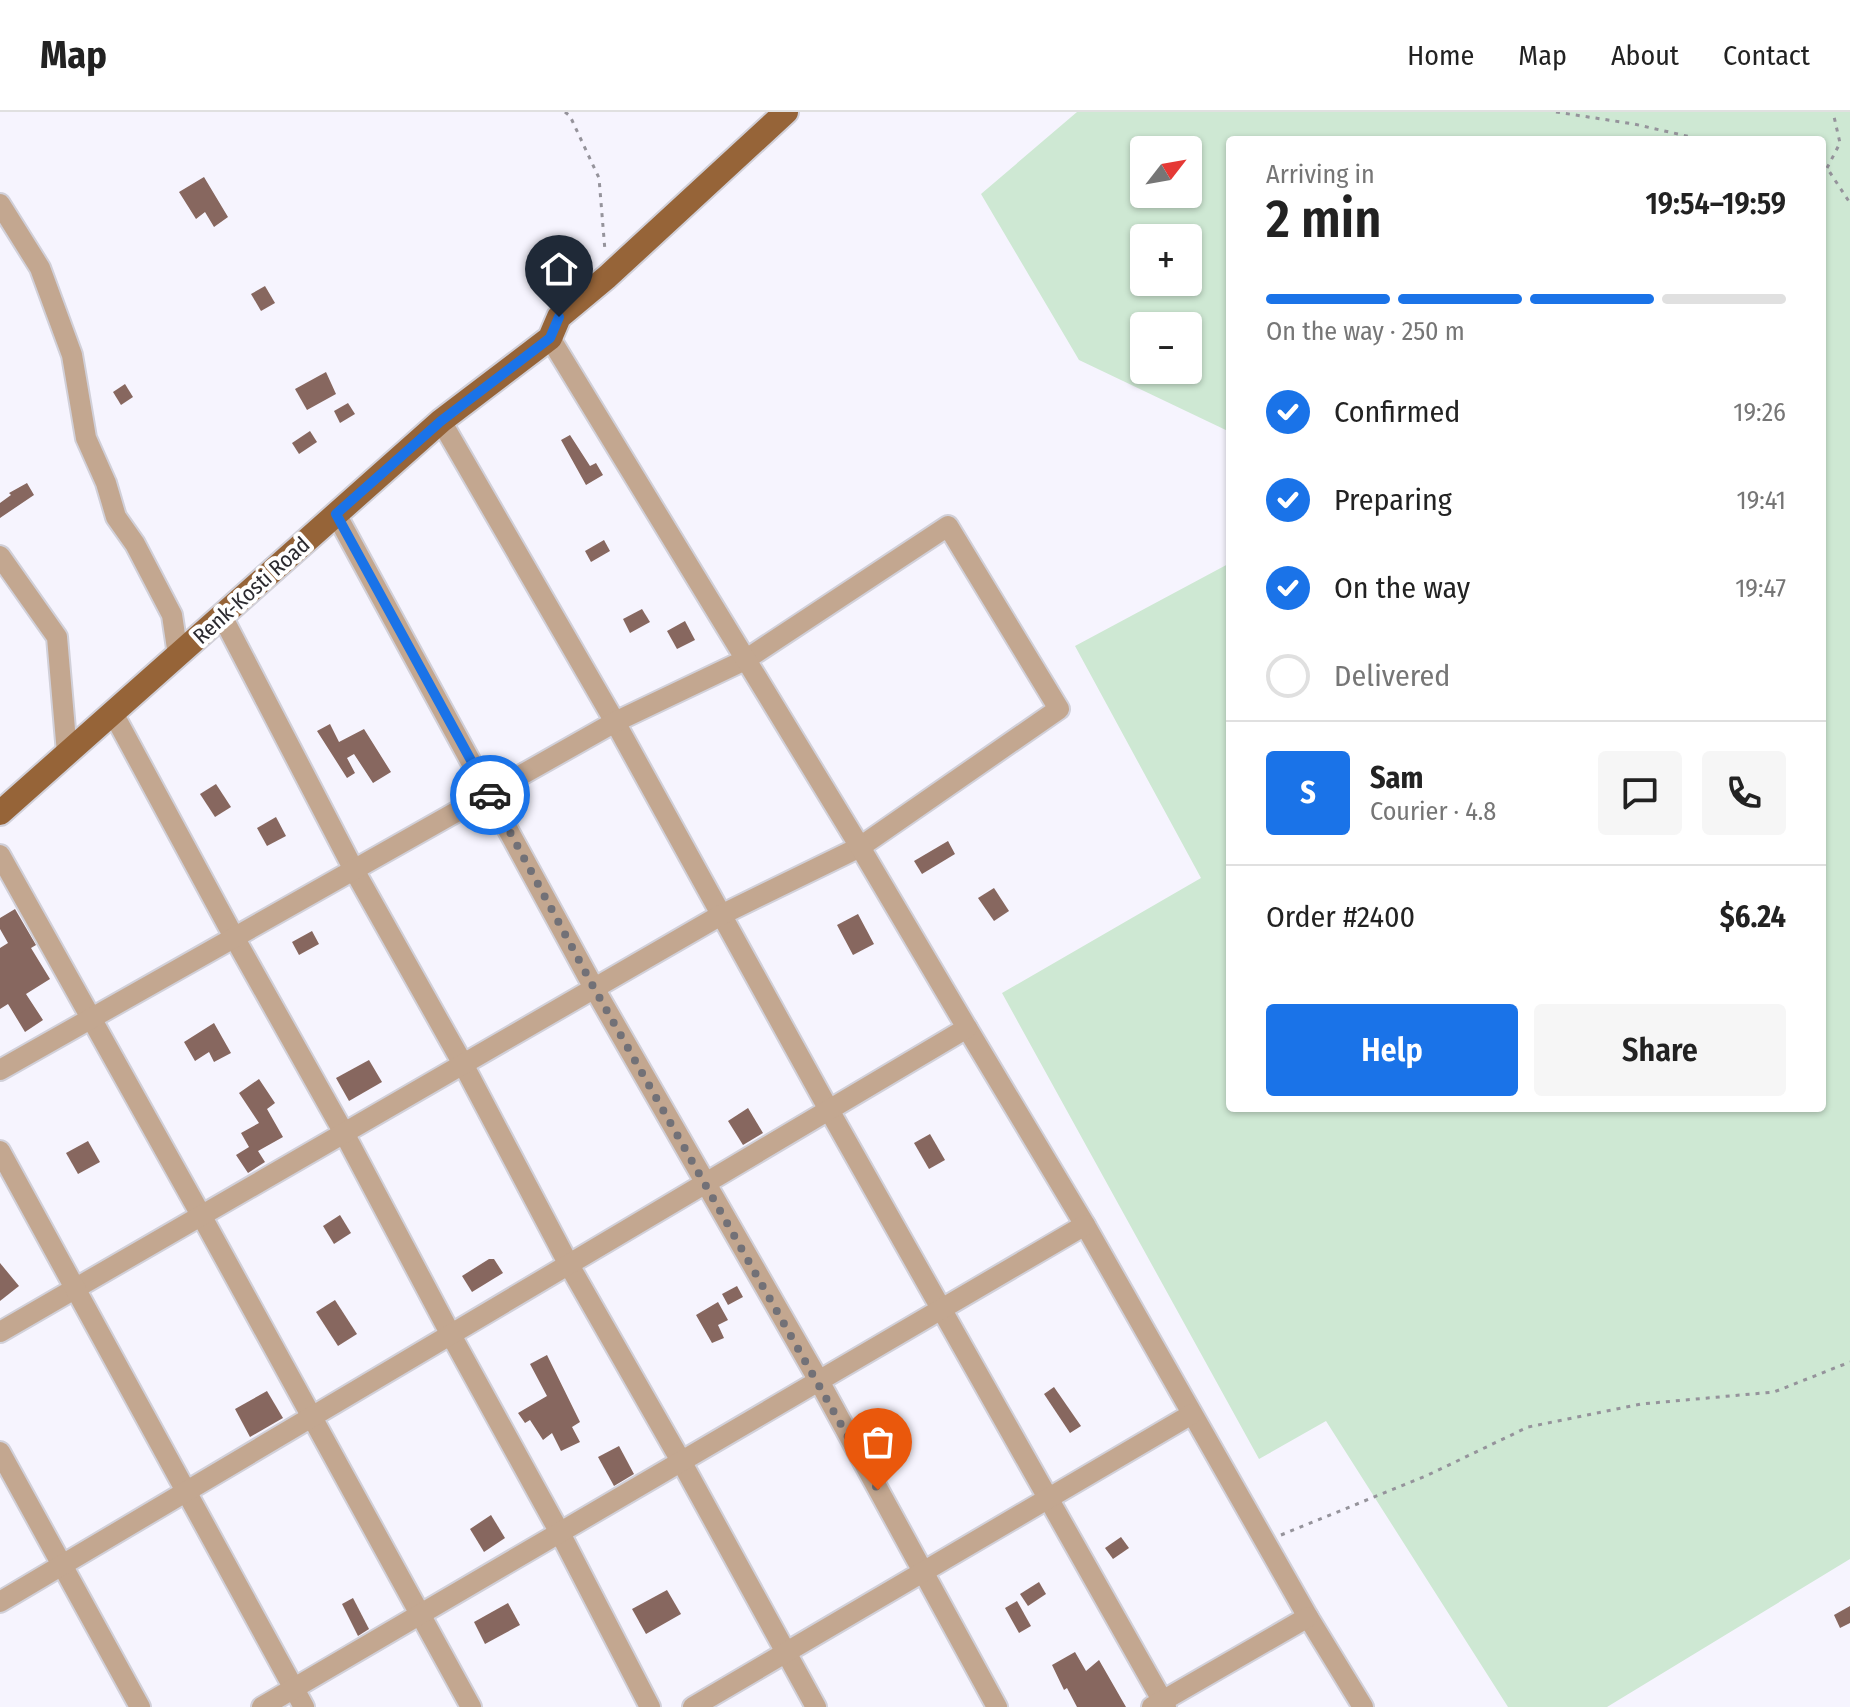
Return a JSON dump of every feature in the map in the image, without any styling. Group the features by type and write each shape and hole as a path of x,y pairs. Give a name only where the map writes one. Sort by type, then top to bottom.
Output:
{"main road":[{"name":"Renk-Kosti Road","path":"0,813 441,421 550,338 559,317 607,277 786,112"}],"street":[{"path":"0,204 40,268 72,355 86,438 106,483 116,517 135,544 172,615 178,655"},
{"path":"550,338 860,847 1085,1225 1308,1617 1363,1707"},
{"path":"441,421 615,722 829,1110 943,1308 1160,1705 1308,1617"},
{"path":"336,514 594,988 819,1381 997,1707"},
{"path":"0,1070 615,722 745,660 948,526 1059,709 860,847 721,915 0,1332"},
{"path":"0,556 57,637 67,753"},
{"path":"222,616 354,870 463,1064 569,1265 816,1707"},
{"path":"113,713 344,1133 560,1533 650,1707"},
{"path":"0,855 471,1707"},
{"path":"0,1602 967,1028"},
{"path":"0,1151 304,1707"},
{"path":"262,1707 1085,1225"},
{"path":"693,1707 1192,1414"},
{"path":"0,1452 140,1707"}],"path":[{"path":"565,112 570,116 599,178 607,277"},
{"path":"1556,112 1686,136"},
{"path":"1826,165 1840,143 1833,112"},
{"path":"1826,168 1850,203"},
{"path":"1266,1540 1428,1475 1528,1427 1641,1404 1774,1392 1850,1362"}],"green space":[{"path":"1077,112 1850,112 1850,1559 1607,1707 1508,1707 1326,1421 1259,1459 1002,993 1201,878 1075,646 1226,565 1226,1112 1826,1112 1826,136 1226,136 1226,430 1079,360 981,194"}],"building":[{"path":"204,177 228,217 214,227 205,212 196,219 179,192"},
{"path":"265,286 275,303 261,311 251,294"},
{"path":"326,372 336,394 307,410 295,389"},
{"path":"125,384 133,397 121,405 113,392"},
{"path":"348,403 355,414 340,423 334,411"},
{"path":"310,431 317,442 299,454 292,443"},
{"path":"570,435 590,466 596,463 603,475 586,485 561,440"},
{"path":"27,483 34,495 0,518 0,503 11,495 9,493"},
{"path":"604,540 610,551 591,562 585,551"},
{"path":"642,609 650,622 630,633 623,619"},
{"path":"685,621 695,640 677,649 667,631"},
{"path":"330,724 339,742 364,729 391,772 373,783 354,754 347,758 355,773 347,778 317,731"},
{"path":"216,784 231,807 215,817 200,794"},
{"path":"276,817 286,836 267,846 257,828"},
{"path":"948,841 955,854 922,874 914,861"},
{"path":"994,888 1009,911 994,921 978,898"},
{"path":"15,909 36,945 31,948 50,979 26,994 43,1020 25,1032 8,1004 0,1009 0,948 8,943 0,929 0,918"},
{"path":"858,914 874,944 853,955 837,925"},
{"path":"312,931 319,944 299,955 292,942"},
{"path":"214,1023 231,1053 214,1062 209,1052 195,1061 184,1042"},
{"path":"369,1060 382,1082 349,1101 336,1078"},
{"path":"259,1079 275,1103 267,1109 283,1137 258,1151 265,1162 248,1173 236,1155 249,1147 241,1133 259,1123 239,1093"},
{"path":"748,1108 763,1133 743,1145 728,1121"},
{"path":"930,1134 945,1160 929,1169 914,1143"},
{"path":"88,1141 100,1162 78,1174 66,1153"},
{"path":"340,1215 351,1233 334,1244 323,1226"},
{"path":"494,1259 503,1273 472,1292 462,1276"},
{"path":"0,1263 19,1286 0,1301"},
{"path":"737,1286 743,1297 728,1305 722,1294"},
{"path":"335,1300 357,1334 338,1346 316,1312"},
{"path":"718,1302 728,1320 718,1325 724,1338 712,1343 696,1315"},
{"path":"547,1355 580,1422 572,1427 580,1442 561,1451 552,1433 543,1440 530,1420 525,1423 518,1413 547,1396 530,1364"},
{"path":"1054,1387 1081,1426 1070,1433 1044,1394"},
{"path":"267,1391 283,1418 250,1437 235,1409"},
{"path":"619,1446 634,1474 614,1486 598,1457"},
{"path":"491,1515 505,1538 484,1552 470,1529"},
{"path":"1121,1537 1129,1548 1113,1559 1105,1548"},
{"path":"1039,1582 1046,1594 1028,1606 1020,1594"},
{"path":"667,1590 681,1614 646,1634 632,1609"},
{"path":"353,1598 369,1629 358,1636 342,1604"},
{"path":"1017,1601 1031,1626 1019,1633 1005,1608"},
{"path":"508,1603 520,1625 485,1644 474,1622"},
{"path":"1850,1606 1850,1623 1840,1628 1834,1615"},
{"path":"1075,1652 1086,1671 1099,1660 1126,1707 1077,1707 1067,1688 1064,1690 1052,1665"}],"way so far":[{"path":"490,795 594,988 878,1490"}],"route":[{"path":"490,795 336,514 441,421 550,338 559,317"}]}
